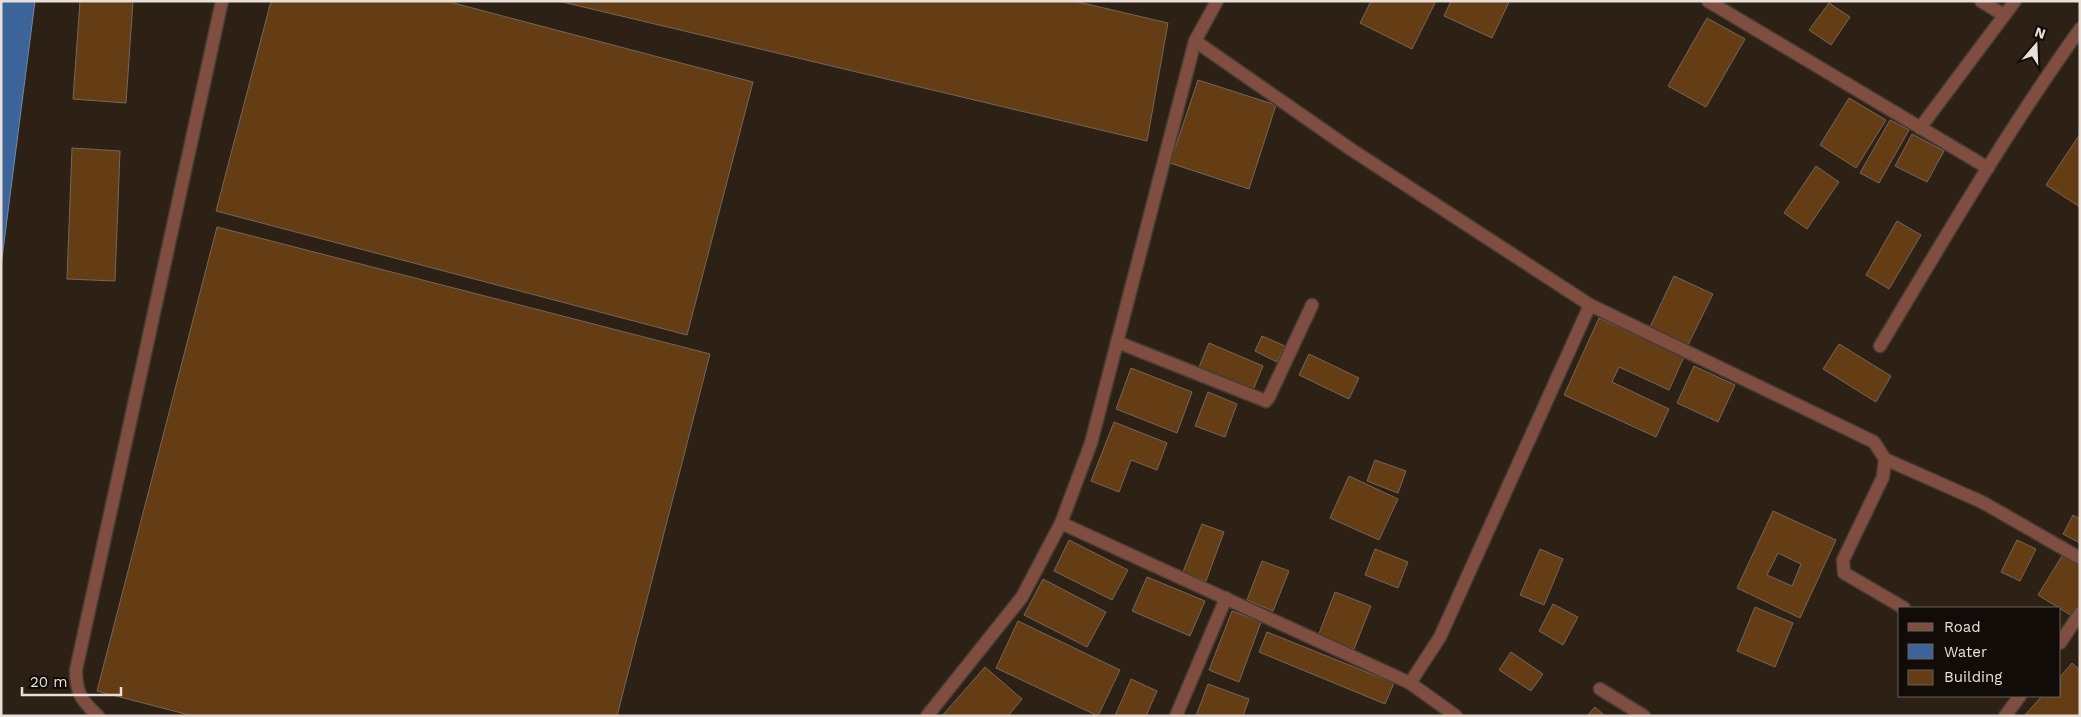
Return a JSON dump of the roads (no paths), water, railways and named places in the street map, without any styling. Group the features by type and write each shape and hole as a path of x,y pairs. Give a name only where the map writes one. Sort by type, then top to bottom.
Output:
{"street":[{"path":"98,716 85,704 76,687 76,670 222,1"},
{"path":"927,716 1022,597 1061,523 1092,443 1195,41 1217,1"},
{"path":"1708,1 1988,168"},
{"path":"1981,1 2004,15"},
{"path":"1920,128 2015,1"},
{"path":"1880,346 1988,168 2051,69 2080,29"},
{"path":"1195,41 1352,150 1590,305 1874,442 1885,459 1982,502 2080,558"},
{"path":"1117,342 1266,401 1312,305"},
{"path":"1410,683 1440,637 1590,305"},
{"path":"1885,459 1883,477 1844,560 1844,573 1902,607"},
{"path":"1061,523 1410,683 1456,716"},
{"path":"1176,716 1226,598"},
{"path":"2061,642 2080,613"},
{"path":"1600,689 1644,716"},
{"path":"2005,716 2019,697"}],"water":[{"path":"1,1 35,1 1,266"}]}
